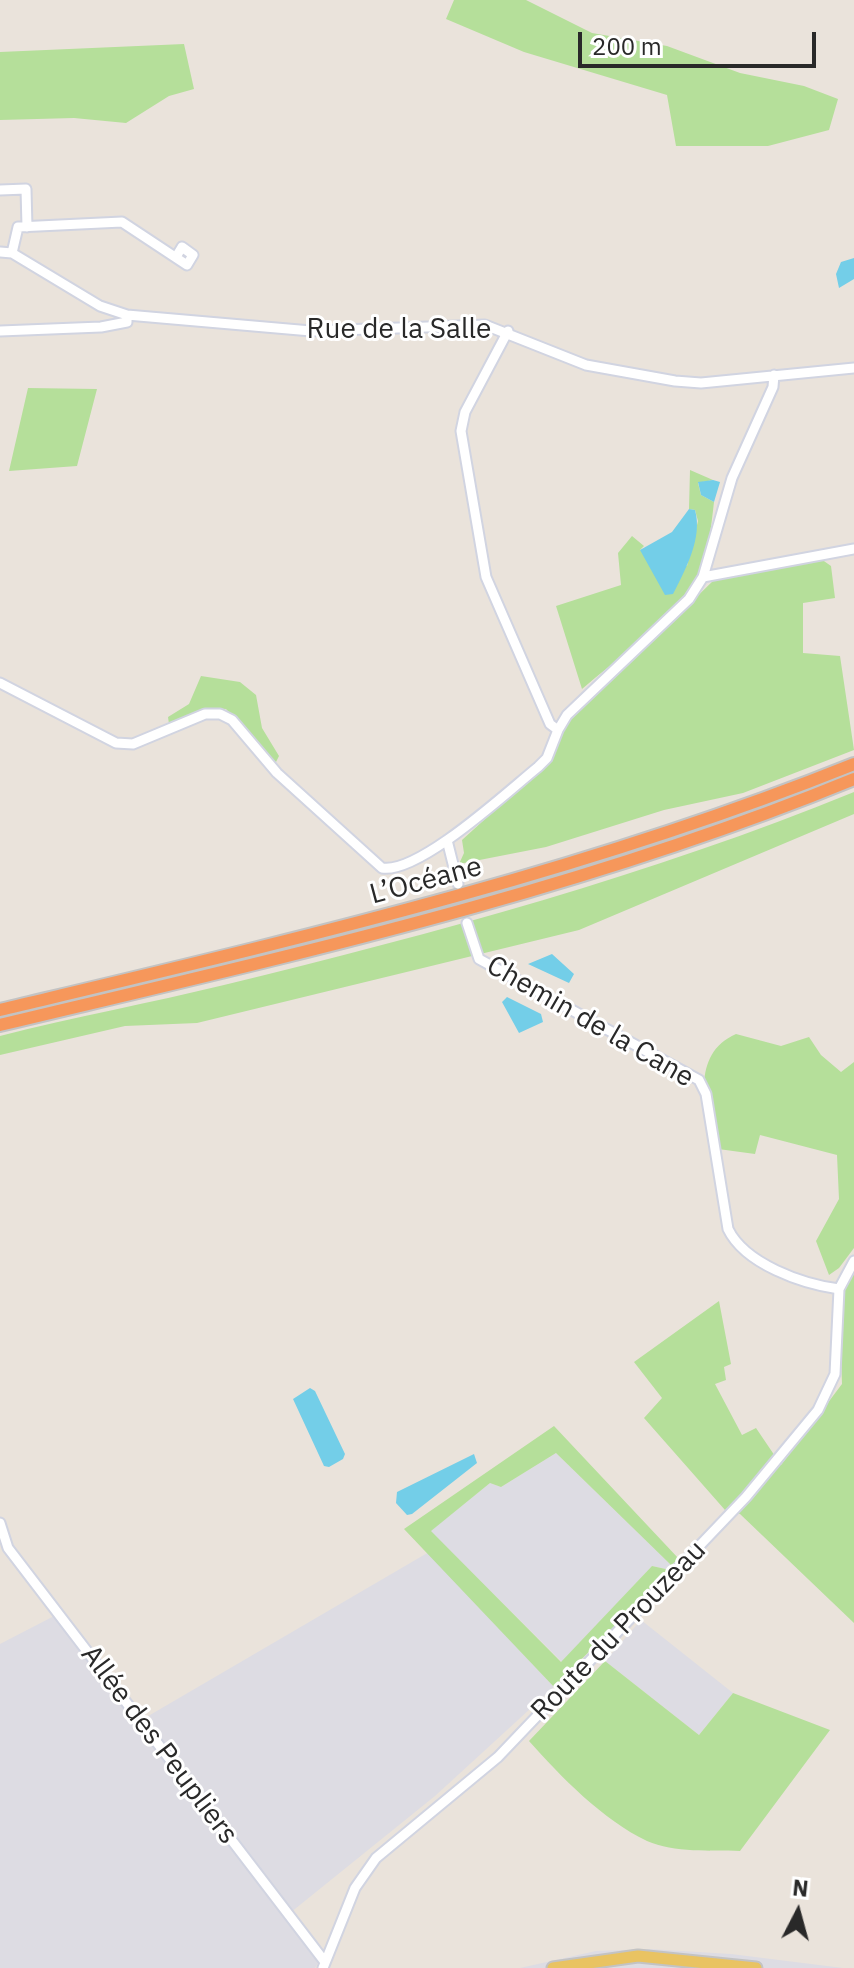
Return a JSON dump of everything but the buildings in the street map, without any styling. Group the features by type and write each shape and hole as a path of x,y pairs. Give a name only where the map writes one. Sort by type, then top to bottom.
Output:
{"highway":[{"name":"L’Océane","path":"0,1010 310,936 504,884 705,820 854,764"},
{"name":"L’Océane","path":"0,1025 482,906 663,850 854,779"}],"main road":[{"path":"553,1968 638,1956 756,1968"}],"street":[{"path":"0,190 26,189 27,227"},
{"path":"12,253 18,227 122,222 176,257"},
{"name":"Rue de la Salle","path":"0,252 12,253 100,306 127,315 311,331 475,324 508,331 558,356 586,365 701,383 854,368"},
{"path":"0,331 101,327 127,322 127,315"},
{"path":"508,331 465,412 461,431 486,577 550,724 558,730"},
{"path":"0,683 116,743 133,744 205,714 220,714 232,720 277,773 382,868 405,867 447,840 538,767 547,758 567,715 689,599 703,577 732,478 773,387 774,375"},
{"path":"703,577 854,549"},
{"path":"447,840 458,884"},
{"name":"Chemin de la Cane","path":"467,923 479,959 699,1080 706,1094 728,1229 735,1243 799,1279 839,1289"},
{"name":"Route du Prouzeau","path":"324,1965 355,1888 376,1858 498,1757 746,1497 818,1410 835,1374 839,1289 854,1261"},
{"name":"Allée des Peupliers","path":"0,1523 8,1548 324,1965"}],"shaded area":[{"path":"556,1453 671,1565 670,1570 652,1566 562,1662 430,1531 490,1483 501,1487"},
{"path":"429,1552 554,1687 435,1796 285,1917 319,1961 315,1968 0,1968 0,1644 56,1615 138,1722"},
{"path":"641,1620 733,1693 699,1735 605,1661"},
{"path":"649,1949 731,1954 843,1968 520,1968 596,1951"}],"green space":[{"path":"454,0 526,0 592,33 667,46 740,73 804,86 838,99 829,130 768,146 676,146 667,95 524,52 446,19"},
{"path":"184,44 194,89 169,96 126,123 74,118 0,120 0,52"},
{"path":"28,388 97,389 77,466 9,471"},
{"path":"690,470 713,480 698,483 701,495 714,502 706,553 696,582 660,624 582,689 556,606 621,585 618,553 632,536 644,546 640,550 687,566 698,521 695,510 689,509"},
{"path":"821,559 831,566 835,598 803,603 803,653 840,656 854,750 743,793 664,810 546,847 459,864 464,853 462,840 551,759 566,724 716,578"},
{"path":"201,676 240,682 256,695 262,728 279,756 275,764 226,709 208,708 169,724 168,717 189,704"},
{"path":"854,792 854,814 579,930 197,1023 125,1026 0,1055 0,1036 224,985 463,923 700,850"},
{"path":"736,1034 781,1046 809,1037 821,1055 841,1072 854,1062 854,1248 839,1268 829,1275 816,1241 839,1199 837,1155 760,1135 755,1154 711,1148 704,1100 706,1069 721,1043"},
{"path":"854,1267 854,1623 740,1514 725,1510 644,1418 662,1398 634,1362 719,1301 731,1364 724,1367 726,1380 715,1384 742,1435 756,1428 781,1465 842,1384 840,1322 844,1293"},
{"path":"554,1426 679,1559 671,1565 556,1453 501,1487 490,1483 431,1531 561,1662 652,1566 670,1570 554,1687 404,1529"},
{"path":"605,1661 699,1735 733,1693 830,1730 740,1851 693,1850 658,1845 614,1822 599,1810 529,1741"}],"water":[{"path":"854,258 854,279 839,288 836,274 841,262"},
{"path":"698,482 720,482 714,502 701,495"},
{"path":"689,509 695,510 697,521 695,543 673,594 665,595 640,550 672,532"},
{"path":"552,954 574,974 569,983 528,964"},
{"path":"507,997 541,1014 543,1022 519,1033 502,1002"},
{"path":"310,1388 315,1391 345,1454 343,1459 329,1467 324,1466 293,1399"},
{"path":"474,1454 477,1463 412,1514 407,1515 396,1503 397,1492"}]}
